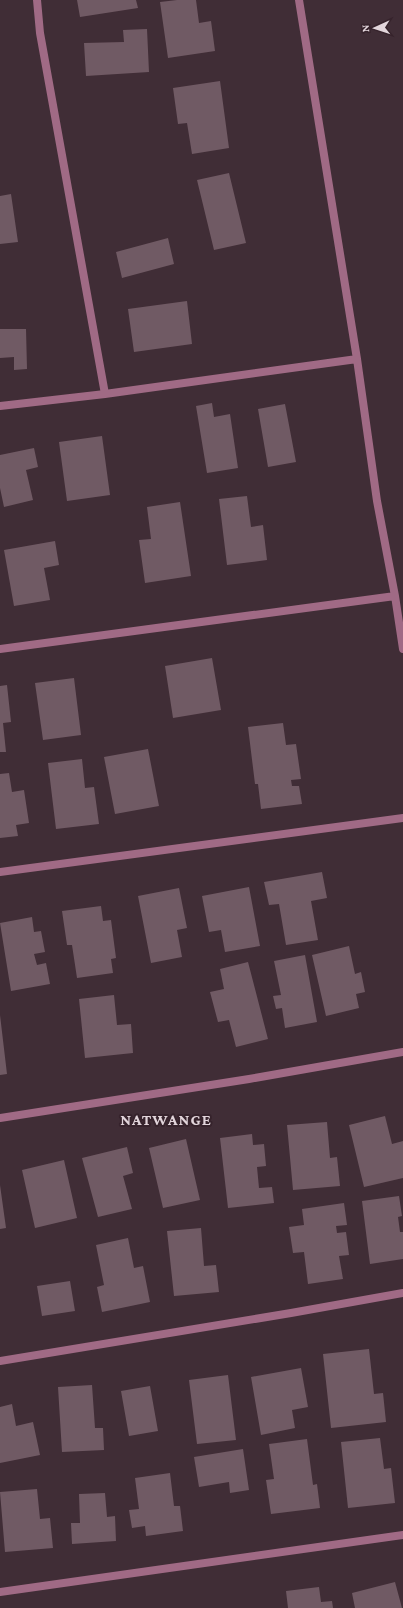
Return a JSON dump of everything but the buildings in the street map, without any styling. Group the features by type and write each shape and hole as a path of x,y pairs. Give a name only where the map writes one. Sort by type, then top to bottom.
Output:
{"street":[{"path":"37,0 42,40 105,394"},
{"path":"298,0 357,359 377,501 395,596 403,649"},
{"path":"0,406 105,394 357,359"},
{"path":"0,649 395,596"},
{"path":"0,872 403,818"},
{"path":"0,1118 249,1079 403,1052"},
{"path":"0,1361 403,1293"},
{"path":"0,1592 403,1535"}],"district":[{"name":"NATWANGE","path":"166,1119"}]}
